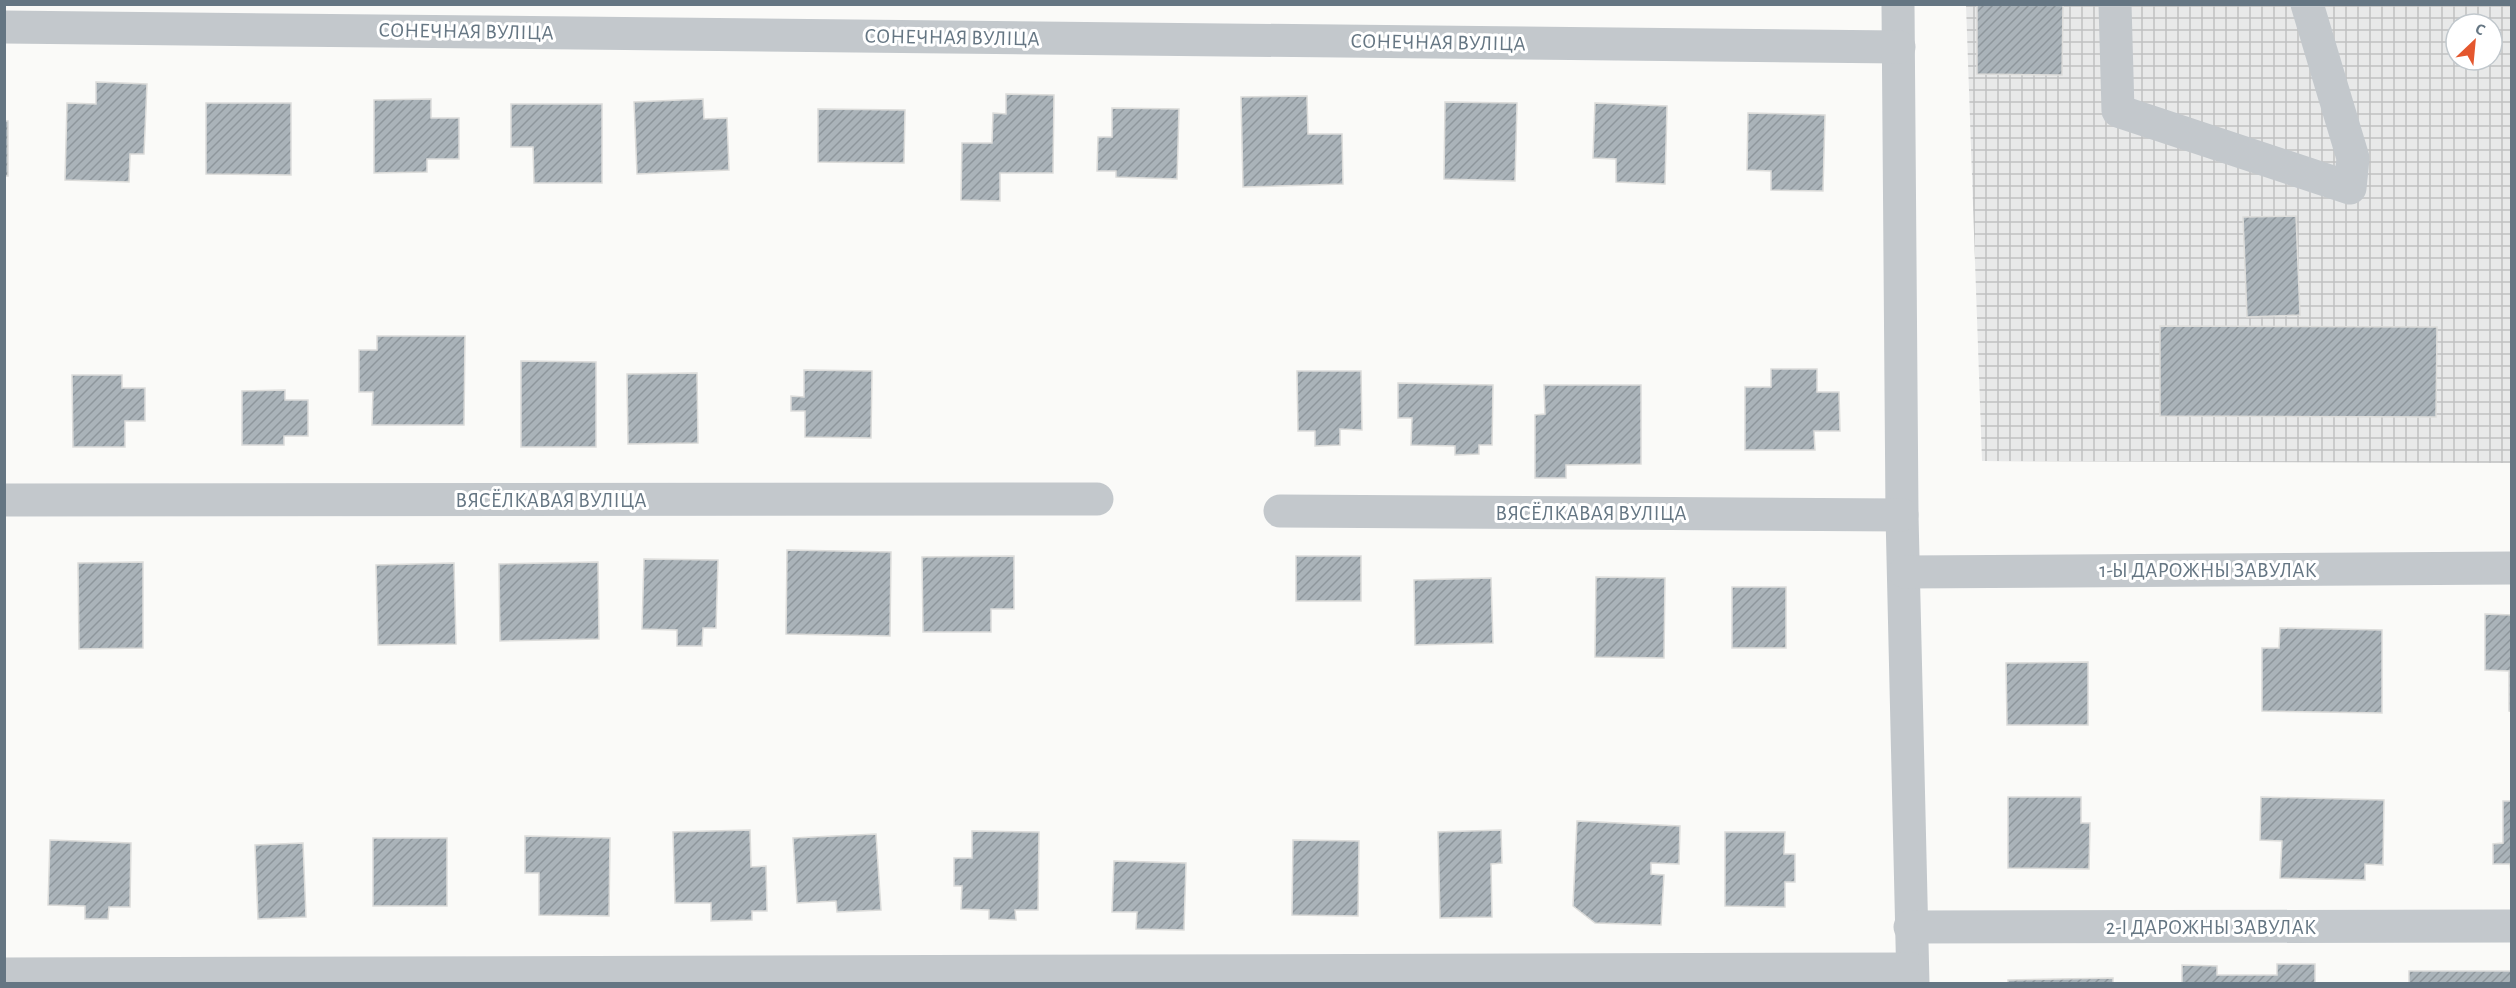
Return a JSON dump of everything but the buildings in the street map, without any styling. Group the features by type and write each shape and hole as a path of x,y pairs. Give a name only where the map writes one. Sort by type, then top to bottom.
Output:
{"street":[{"path":"4,974 1912,976 1902,515 1898,4"},
{"path":"2115,4 2118,111 2350,188 2353,158 2307,4"},
{"name":"СОНЕЧНАЯ ВУЛІЦА","path":"4,27 1899,47"},
{"name":"ВЯСЁЛКАВАЯ ВУЛІЦА","path":"4,500 1097,499"},
{"name":"ВЯСЁЛКАВАЯ ВУЛІЦА","path":"1280,511 1902,515"},
{"name":"1-Ы ДАРОЖНЫ ЗАВУЛАК","path":"1905,572 2511,568"},
{"name":"2-І ДАРОЖНЫ ЗАВУЛАК","path":"1910,927 2511,926"}],"shaded area":[{"path":"1966,5 2511,5 2511,463 1982,461"}]}
